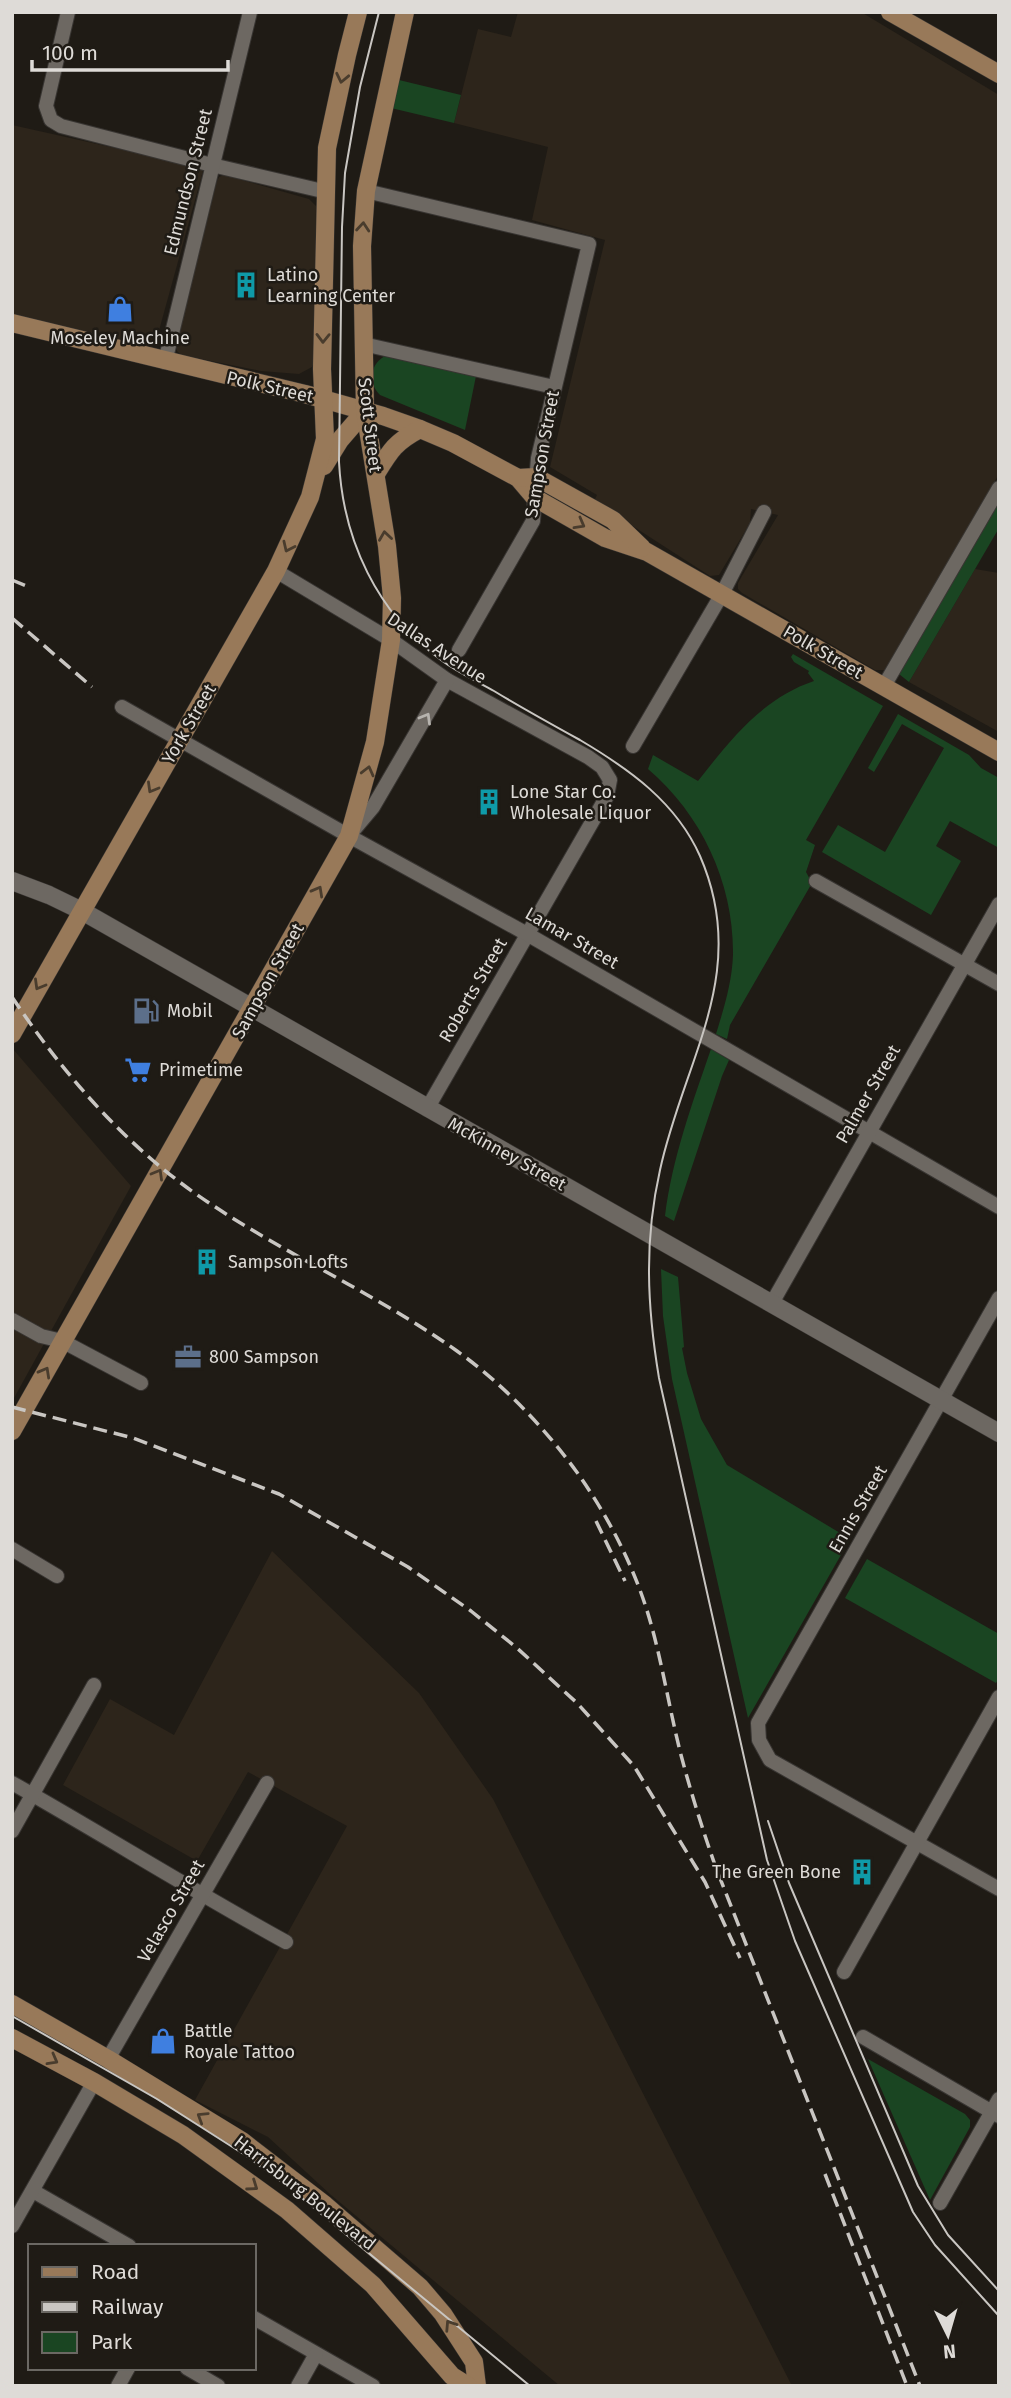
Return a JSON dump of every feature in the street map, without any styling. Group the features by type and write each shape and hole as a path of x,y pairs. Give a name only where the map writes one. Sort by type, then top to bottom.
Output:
{"main road":[{"path":"324,400 324,220 327,148 358,12"},
{"name":"Scott Street","path":"349,836 375,741 391,640 392,598 365,411 362,246 366,191 405,12"},
{"path":"890,12 999,74"},
{"name":"Polk Street","path":"12,323 324,400 419,429 527,477 613,520 648,552"},
{"name":"York Street","path":"12,1034 276,571 314,484 326,439 324,400"},
{"path":"314,484 340,440 365,411"},
{"path":"376,474 400,439 419,429"},
{"name":"Polk Street","path":"527,477 535,498 605,538 648,552 999,752"},
{"name":"Sampson Street","path":"12,1431 349,836"},
{"name":"Harrisburg Boulevard","path":"12,2004 242,2141 314,2196 420,2287 443,2315 474,2362 477,2386"},
{"name":"Harrisburg Boulevard","path":"12,2038 94,2082 183,2135 287,2210 373,2286 452,2376 468,2386"}],"street":[{"path":"68,12 46,106 51,120 61,126 327,192"},
{"name":"Edmundson Street","path":"165,362 250,12"},
{"name":"Sampson Street","path":"366,191 589,244 538,458 527,477"},
{"path":"363,344 554,387"},
{"path":"884,686 998,491"},
{"name":"Sampson Street","path":"459,650 533,520 535,498"},
{"path":"633,746 722,594 764,512"},
{"name":"Dallas Avenue","path":"276,571 391,640 447,680 588,757 602,767 610,779"},
{"name":"Sampson Street","path":"349,836 373,807 447,680"},
{"name":"Lamar Street","path":"122,707 527,934 999,1207"},
{"name":"Roberts Street","path":"427,1109 607,796 610,779"},
{"name":"McKinney Street","path":"12,881 82,911 999,1433"},
{"path":"816,881 999,985"},
{"name":"Palmer Street","path":"772,1303 999,904"},
{"name":"Ennis Street","path":"916,1843 770,1760 759,1740 758,1723 999,1298"},
{"path":"12,1320 41,1336 62,1341 141,1383"},
{"path":"12,1549 57,1576"},
{"path":"12,1831 94,1685"},
{"path":"844,1972 999,1698"},
{"path":"12,1783 141,1856 202,1896 286,1942"},
{"name":"Velasco Street","path":"108,2059 267,1783"},
{"path":"916,1843 999,1889"},
{"path":"863,2037 995,2114"},
{"path":"12,2226 94,2082"},
{"path":"940,2203 995,2114 999,2099"},
{"path":"33,2190 126,2244"},
{"path":"256,2319 373,2386"},
{"path":"298,2386 316,2354"},
{"path":"118,2386 127,2370"},
{"path":"190,2370 218,2386"}],"shaded area":[{"path":"518,12 861,12 999,95 999,474 885,670 875,670 738,589 738,583 778,515 751,509 750,523 719,575 710,576 594,501 597,495 550,467 605,240 532,220 548,147 454,123 478,29 511,37"},
{"path":"12,125 200,167 203,171 155,345 149,348 12,314"},
{"path":"224,175 309,199 316,206 315,360 312,367 299,374 261,371 181,355 177,351 176,346 217,181"},
{"path":"975,569 999,573 999,732 909,682"},
{"path":"12,1048 131,1186 14,1398 12,1397"},
{"path":"272,1551 419,1693 493,1799 792,2386 560,2386 331,2195 268,2137 195,2100 347,1826 248,1772 197,1861 63,1785 110,1699 174,1735"}],"green space":[{"path":"399,80 461,95 454,123 391,108"},
{"path":"387,355 476,376 465,430 380,395 373,384 372,373 381,358"},
{"path":"999,502 999,528 909,682 899,674"},
{"path":"793,654 883,706 806,840 815,845 806,872 812,883 730,1025 727,1039 716,1034 725,1005 733,955 728,902 721,877 699,829 667,787 648,769 653,755 698,781 736,735 764,709 796,688 814,681 809,671 794,662 791,657"},
{"path":"898,714 969,755 981,768 999,778 999,848 950,821 936,846 961,861 931,915 822,852 838,825 885,852 944,748 902,724 874,772 868,768"},
{"path":"711,1049 729,1060 674,1221 665,1216 672,1174"},
{"path":"661,1269 678,1277 682,1348 687,1373 701,1419 727,1465 850,1539 748,1718 672,1379 663,1316"},
{"path":"867,1559 999,1634 999,1678 996,1683 845,1598"},
{"path":"868,2059 965,2114 970,2120 970,2127 930,2200"}],"tram line":[{"path":"379,12 360,87 345,173 339,462 348,519 356,547 368,573 382,597 418,641 441,660 580,740 633,775 678,819 700,856 714,899 719,939 716,978 697,1053 660,1170 651,1222 650,1299 659,1378 767,1860 795,1941 913,2212 935,2245 999,2316"},
{"path":"768,1821 789,1883 918,2186 948,2235 999,2291"},
{"path":"12,2016 157,2099 245,2155 291,2189 530,2386"}],"railway":[{"path":"12,580 29,587"},
{"path":"12,618 92,687"},
{"path":"12,997 73,1079 118,1129 143,1152 169,1174 228,1215 393,1310 457,1351 506,1392 536,1422 588,1489 610,1525 638,1584 655,1640 685,1769 716,1868 920,2386"},
{"path":"12,1407 133,1438 279,1494 408,1567 471,1611 517,1648 577,1703 634,1766 705,1882 740,1958"},
{"path":"596,1521 625,1581"},
{"path":"825,2174 907,2386"}],"place":[{"name":"Latino Learning Center","path":"246,285"},
{"name":"Moseley Machine","path":"120,309"},
{"name":"Lone Star Co. Wholesale Liquor","path":"489,802"},
{"name":"Mobil","path":"146,1011"},
{"name":"Primetime","path":"138,1070"},
{"name":"Sampson Lofts","path":"207,1262"},
{"name":"800 Sampson","path":"188,1357"},
{"name":"The Green Bone","path":"862,1872"},
{"name":"Battle Royale Tattoo","path":"163,2041"}]}
